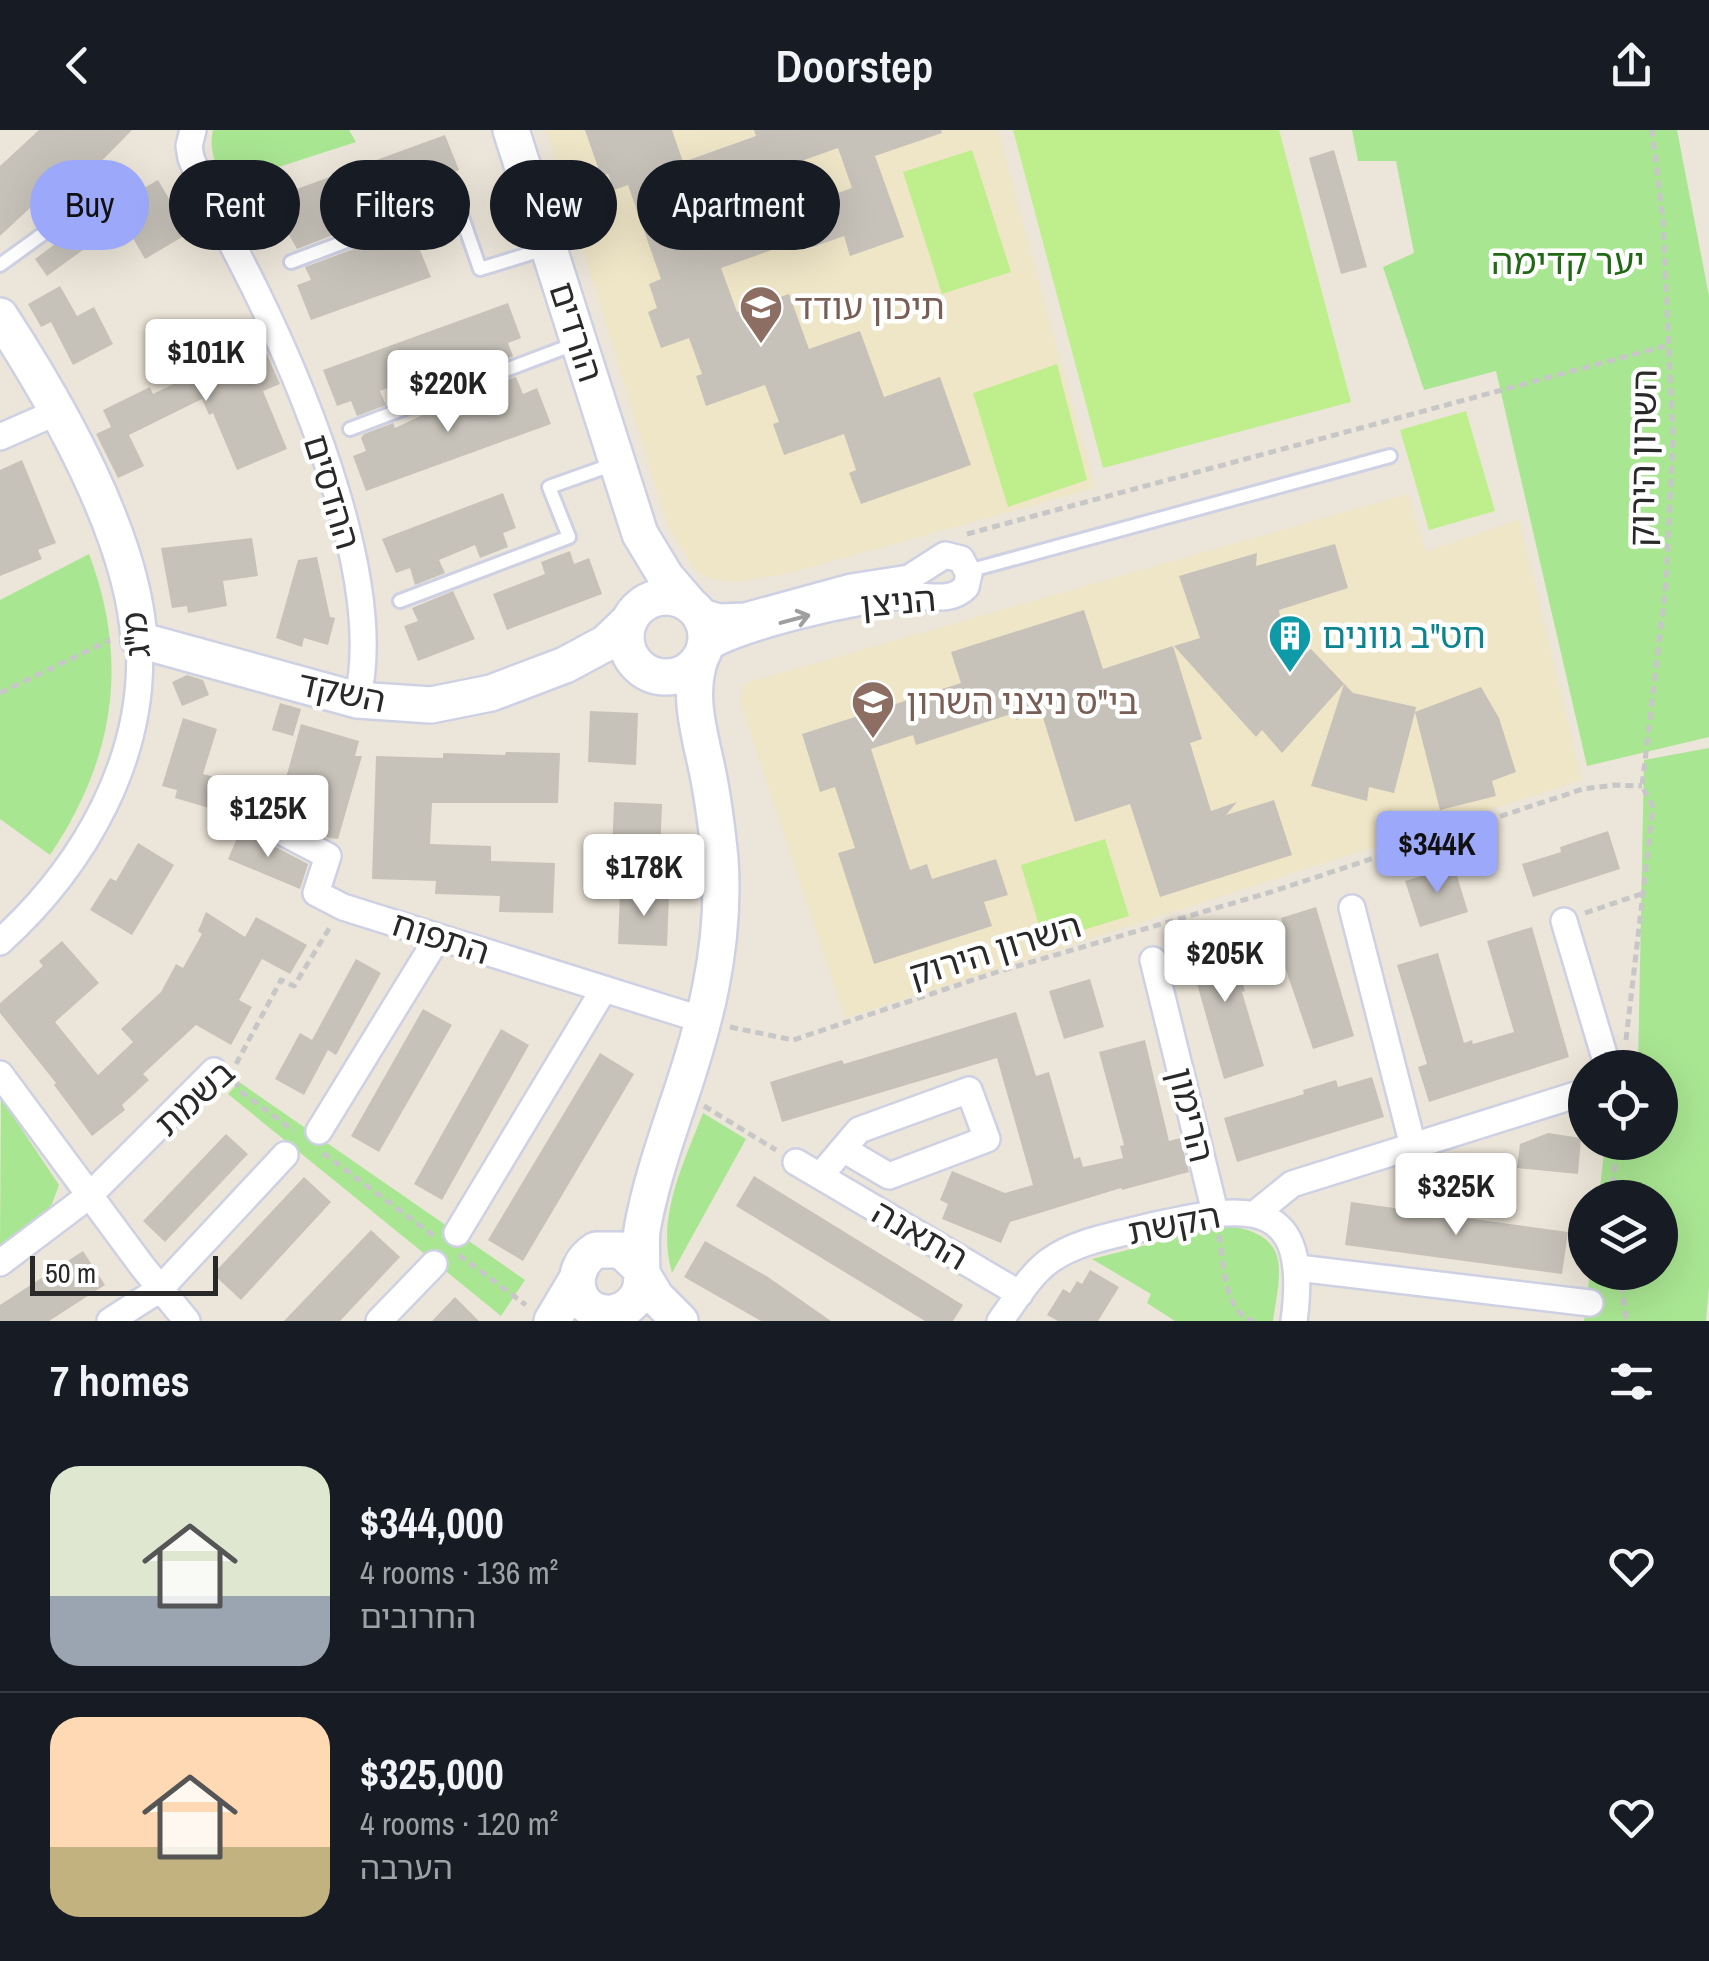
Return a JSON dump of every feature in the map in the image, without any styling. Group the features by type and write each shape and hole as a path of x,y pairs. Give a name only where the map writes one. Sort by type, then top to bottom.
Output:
{"street":[{"name":"ההדסים","path":"193,130 191,158 282,348 348,534 364,620 363,669 357,700"},
{"name":"הורדים","path":"511,130 521,160"},
{"name":"הורדים","path":"550,250 640,534 643,572 633,616"},
{"name":"מ\"ג","path":"0,316 57,412 116,542 138,633 138,708 112,792 89,836 60,876 0,942"},
{"path":"0,437 57,412"},
{"name":"הורדים","path":"640,534 666,576 694,608"},
{"name":"הניצן","path":"694,608 719,617 745,616 914,576 942,555 958,557 968,570 966,587 953,597 898,596 854,603 730,637 702,654"},
{"path":"602,1315 627,1307 641,1287 645,1216 665,1142 706,1021 718,957 722,895 713,800 694,689 706,633 694,608 680,600 650,600 633,616 628,646 682,704 699,734"},
{"name":"השקד","path":"138,633 357,700 408,706 491,693 547,673 599,648 633,616"},
{"path":"650,672 682,673 702,654"},
{"name":"השקד","path":"547,673 612,664 650,672"},
{"path":"235,807 328,856 316,893 343,907"},
{"name":"התפוח","path":"343,907 706,1021"},
{"path":"1352,908 1414,1146"},
{"path":"1564,920 1603,1050"},
{"path":"110,1321 160,1288 304,1142 438,937"},
{"name":"הרימון","path":"1153,960 1215,1212"},
{"path":"379,1321 444,1246 604,989"},
{"name":"בשמת","path":"0,1263 89,1196 223,1072"},
{"path":"0,1074 187,1321"},
{"name":"התאנה","path":"820,1176 843,1148 859,1130 969,1090 987,1140 888,1176 843,1148"},
{"path":"1255,1214 1292,1184 1568,1097"},
{"path":"542,1316 623,1220 665,1142"},
{"name":"התאנה","path":"796,1162 1020,1294"},
{"name":"הקשת","path":"1000,1321 1042,1267 1068,1250 1215,1212 1255,1214 1279,1226 1288,1237 1298,1268"},
{"path":"586,1264 621,1250 680,1321"},
{"path":"586,1264 585,1302 602,1315 645,1313 671,1321"},
{"path":"1294,1321 1298,1268 1590,1302"}],"lane":[{"path":"291,262 456,200 480,269 542,250"},
{"path":"0,265 30,243"},
{"path":"350,428 579,342"},
{"path":"968,570 1390,456"},
{"path":"400,601 568,537 549,487 618,463"}],"path":[{"name":"השרון הירוק","path":"1626,1042 1652,807 1642,786 1671,509 1673,438 1663,220 1652,130"},
{"path":"942,555 963,536 1669,345"},
{"path":"0,693 138,633"},
{"name":"השרון הירוק","path":"706,1021 794,1040 997,972 1271,892 1583,789 1642,786"},
{"path":"1564,920 1642,894"},
{"name":"בשמת","path":"223,1072 281,980 294,986 343,907"},
{"path":"223,1072 240,1091 304,1142 542,1316"},
{"path":"682,1093 796,1162"},
{"path":"1215,1212 1232,1304 1245,1319 1254,1321"},
{"path":"1622,1290 1626,1321"}],"shaded area":[{"path":"546,130 998,130 1095,488 786,574 739,582 710,579 695,570 668,526 583,250 617,250 617,160 555,160"},
{"path":"1408,494 1426,552 1519,519 1582,780 845,1018 740,701 745,683"}],"green space":[{"path":"213,130 349,130 356,142 300,160 215,160"},
{"path":"1013,130 1279,130 1351,402 1103,468"},
{"name":"יער קדימה","path":"1352,130 1677,130 1709,296 1709,737 1587,766 1496,371 1424,390 1383,267 1414,253 1396,161 1358,161"},
{"path":"972,150 1011,272 942,294 903,172"},
{"path":"1057,364 1087,480 1008,507 973,393"},
{"path":"1466,411 1495,511 1429,530 1400,430"},
{"path":"89,554 109,633 109,709 89,783 50,855 0,819 0,600"},
{"path":"1709,748 1706,1321 1584,1321 1588,1290 1678,1290 1678,1180 1601,1180 1603,1160 1678,1160 1678,1050 1638,1050 1644,760"},
{"path":"1105,839 1129,916 1044,942 1021,865"},
{"path":"239,1082 525,1280 501,1316 228,1094"},
{"path":"1,1098 59,1185 49,1212 0,1245"},
{"path":"703,1113 746,1139 672,1273 667,1232 670,1211"},
{"path":"1225,1225 1262,1237 1277,1256 1273,1321 1175,1321 1147,1303 1151,1294 1092,1259"}],"building":[{"path":"39,130 132,130 103,160 30,160 30,208 0,236 0,166"},
{"path":"585,130 672,130 682,160 637,160 637,211 628,185 617,189 617,160 595,160"},
{"path":"754,130 941,130 942,133 875,156 904,237 850,256 844,236 840,237 840,192 852,188 838,148 804,160 689,160 756,136"},
{"path":"445,135 455,160 376,160"},
{"path":"1334,150 1367,267 1341,274 1309,158"},
{"path":"158,180 169,199 169,245 145,259 140,250 149,250 149,185"},
{"path":"320,181 320,240 300,248 300,188"},
{"path":"47,250 83,250 47,276 35,259"},
{"path":"351,250 420,250 431,277 311,320 297,285 311,280 305,267"},
{"path":"651,250 772,250 721,268 737,312 789,294 809,349 860,331 884,397 940,377 971,465 861,504 849,473 856,470 844,434 784,455 773,424 779,422 765,385 706,406 696,376 702,374 689,338 661,348 648,312 657,308 649,284 661,279"},
{"path":"60,286 77,316 94,307 113,344 73,365 51,322 41,327 28,304"},
{"path":"508,303 521,338 508,343 513,356 421,391 416,377 380,391 386,405 357,416 351,401 337,406 323,370"},
{"path":"243,333 249,346 261,341 280,384 263,391 287,449 237,470 213,413 209,415 202,399 129,435 144,466 118,478 96,434 111,427 103,410 150,387 153,394 192,375 181,350 218,334 221,342"},
{"path":"516,377 523,394 537,388 551,424 366,491 353,456 366,451 361,438 364,434 393,423 395,428 452,401 458,417 494,404 488,387"},
{"path":"22,460 56,543 38,550 42,559 0,576 0,470"},
{"path":"503,493 516,528 503,533 508,547 480,558 475,545 439,560 445,573 415,585 410,568 396,573 382,539"},
{"path":"252,538 258,576 223,581 227,606 188,613 187,606 172,608 161,548"},
{"name":"חט\"ב גוונים","path":"1335,544 1348,588 1279,610 1287,668 1311,649 1353,693 1416,707 1394,793 1369,787 1367,801 1311,786 1344,684 1282,753 1262,730 1256,737 1174,646 1200,638 1179,576 1257,553 1256,566"},
{"path":"570,551 574,564 589,558 602,594 507,630 493,594 545,574 541,562"},
{"path":"317,557 330,617 335,618 328,645 304,638 302,647 276,638 298,560"},
{"path":"453,591 475,639 418,661 404,626 418,621 412,608"},
{"path":"1084,610 1103,669 1173,646 1202,739 1190,743 1211,811 1237,802 1226,815 1274,800 1292,855 1160,897 1130,804 1075,822 1041,711 1016,720 1014,713 916,745 913,735 871,749 910,870 927,864 932,879 996,859 1008,895 984,902 992,926 874,964 838,853 855,848 835,787 820,792 802,734 961,683 951,652"},
{"path":"187,675 203,680 209,695 182,706 172,682"},
{"path":"1481,687 1499,718 1516,772 1492,781 1496,796 1440,810 1415,712"},
{"path":"280,703 301,709 293,736 272,730"},
{"path":"590,711 638,713 636,765 588,762"},
{"path":"183,718 217,729 203,774 218,778 209,808 175,798 177,790 162,786"},
{"path":"301,724 359,741 355,756 362,756 338,839 291,818 301,783 286,778"},
{"path":"443,753 560,753 558,803 432,803 430,844 491,846 491,861 555,863 553,913 499,912 500,896 435,894 436,881 372,879 376,756 443,758"},
{"path":"614,802 662,804 660,855 612,853"},
{"path":"241,829 308,864 300,889 228,859"},
{"path":"1608,831 1620,869 1533,897 1522,864"},
{"path":"138,843 174,865 132,935 90,910 110,878 116,881"},
{"path":"1454,866 1468,912 1420,927 1405,881"},
{"path":"620,893 669,895 667,946 618,944"},
{"path":"1316,907 1354,1036 1313,1049 1272,929 1283,925 1281,918"},
{"path":"206,912 245,937 256,917 307,945 290,974 262,959 239,1000 252,1007 231,1045 196,1025 143,1074 149,1080 122,1105 125,1110 92,1136 0,1013 0,1003 43,966 39,961 62,941 99,983 55,1022 98,1075 133,1042 121,1029 161,992 176,964 183,968 202,934 198,931"},
{"path":"1532,927 1568,1057 1429,1102 1418,1067 1427,1064 1397,965 1438,953 1464,1043 1472,1040 1473,1044 1514,1032 1487,941"},
{"path":"1228,932 1264,1066 1224,1079 1186,945"},
{"path":"356,959 381,973 336,1055 328,1050 304,1095 275,1079 300,1033 312,1040"},
{"path":"1090,979 1104,1027 1064,1039 1049,991"},
{"path":"423,1009 452,1025 379,1152 351,1136"},
{"path":"1016,1012 1036,1076 1049,1072 1074,1159 1080,1157 1083,1167 1123,1158 1120,1146 1124,1145 1099,1052 1145,1040 1169,1141 1180,1138 1189,1172 1010,1222 1001,1243 942,1219 948,1204 940,1200 952,1171 1005,1193 1033,1185 997,1058 782,1122 770,1082"},
{"path":"501,1029 529,1045 442,1200 414,1184"},
{"path":"600,1053 634,1074 523,1261 488,1240"},
{"path":"1372,1077 1384,1117 1237,1162 1224,1118 1336,1080 1338,1087"},
{"path":"1548,1133 1568,1136 1568,1160 1579,1160 1578,1174 1517,1168 1520,1144"},
{"path":"226,1134 248,1154 165,1242 143,1221"},
{"path":"754,1176 963,1305 953,1321 925,1321 736,1206"},
{"path":"304,1177 331,1202 241,1300 213,1274"},
{"path":"1351,1202 1568,1232 1562,1274 1345,1245"},
{"path":"371,1230 400,1257 340,1321 284,1321"},
{"path":"705,1241 768,1277 831,1321 761,1321 684,1277"},
{"path":"83,1251 105,1285 49,1321 0,1321 0,1305"},
{"path":"1090,1270 1119,1287 1098,1321 1058,1321 1047,1315 1063,1289 1070,1293 1077,1281 1082,1284"},
{"path":"455,1297 479,1321 432,1321"}],"place":[{"name":"תיכון עודד","path":"761,345"},
{"name":"חט\"ב גוונים","path":"1290,674"},
{"name":"בי\"ס ניצני השרון","path":"873,740"}]}
